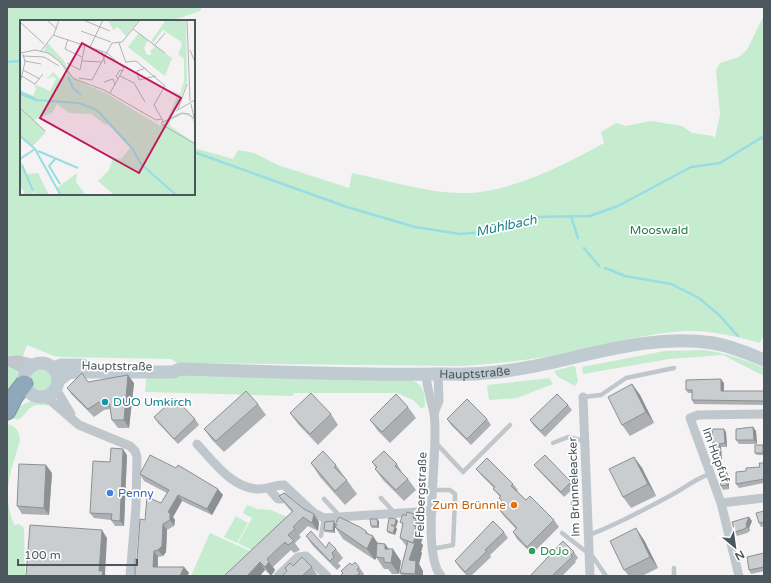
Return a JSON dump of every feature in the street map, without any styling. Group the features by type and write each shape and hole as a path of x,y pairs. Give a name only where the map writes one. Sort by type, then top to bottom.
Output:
{"highway":[{"path":"8,409 14,397 31,387"}],"street":[{"name":"Hauptstraße","path":"31,387 53,393 61,365 173,366 180,369 323,374 485,373 550,363 652,343 696,341 730,347 764,360"},
{"path":"7,361 19,360 35,364 31,387"},
{"path":"7,361 22,368 31,387 52,401 79,425 130,446 135,451 137,457 136,507 130,576"},
{"name":"Hauptstraße","path":"35,364 45,364 56,379"},
{"name":"Hauptstraße","path":"56,379 76,372 172,372 180,369"},
{"name":"Feldbergstraße","path":"432,374 430,404 434,413 435,442 432,549 435,568 439,575"},
{"path":"56,379 75,420"},
{"name":"Im Brünneleacker","path":"583,397 590,576"},
{"name":"Im Hupfuf","path":"739,576 721,503 690,418 698,415 764,414"},
{"path":"197,444 226,475 235,481 249,488 269,489 278,485 284,485 314,513 324,518 337,519 432,511"},
{"path":"721,503 764,498"},
{"path":"278,576 298,558 306,556 328,576"}],"lane":[{"path":"583,397 600,395 626,378 674,368"},
{"path":"435,442 463,472 510,425"},
{"path":"553,443 568,437 585,441"},
{"path":"588,535 610,527 701,477 710,474"},
{"path":"432,549 453,545 455,500 455,494 450,490 433,490"},
{"path":"381,498 392,510 392,514"},
{"path":"324,499 337,512 337,519"},
{"path":"321,536 324,518"},
{"path":"562,533 589,553 606,576"},
{"path":"674,568 674,576"}],"green space":[{"name":"Mooswald","path":"7,7 202,7 200,11 180,18 165,20 20,20 20,195 195,195 195,148 233,159 238,150 254,153 278,165 349,188 352,173 432,190 459,193 477,192 515,184 553,169 604,143 601,132 616,123 626,126 651,121 682,126 692,133 713,136 715,138 720,115 716,70 720,63 739,57 747,50 764,15 764,334 760,343 717,333 691,331 674,332 639,337 544,357 459,366 177,363 171,359 54,356 27,345 18,369 20,378 7,398"},
{"path":"704,350 742,359 764,368 764,376 723,355 669,359 583,374 582,367 665,351"},
{"path":"575,366 578,381 575,386 558,377 554,371"},
{"path":"42,367 51,370 54,379 51,388 42,391 33,388 30,379 33,370"},
{"path":"147,374 411,380 416,382 422,388 425,407 421,408 413,400 397,393 295,393 292,396 145,392"},
{"path":"549,378 553,384 517,398 489,400 487,385"},
{"path":"33,400 45,401 49,405 33,406 18,420 12,418 20,406"},
{"path":"9,424 17,430 20,440 9,482 8,502 14,525 19,524 24,528 25,576 7,576 7,429"},
{"path":"247,505 257,509 271,510 287,517 252,550 238,543 252,518 243,513"},
{"path":"236,516 248,523 237,543 224,537"},
{"path":"210,533 250,551 224,576 191,576"}],"building":[{"name":"DUO Umkirch","path":"82,373 88,382 128,375 124,420 112,420 109,401 99,402 88,409 67,388"},
{"path":"721,379 721,391 764,391 764,401 692,400 692,390 686,390 686,380"},
{"path":"632,384 646,412 622,425 608,397"},
{"path":"246,391 258,404 216,441 204,429"},
{"path":"311,393 331,414 310,434 290,413"},
{"path":"396,394 408,407 382,432 370,420"},
{"path":"557,394 568,405 541,431 530,420"},
{"path":"175,398 195,419 174,439 154,417"},
{"path":"467,399 487,419 467,439 447,419"},
{"path":"753,427 754,440 736,440 736,429"},
{"path":"712,429 724,429 725,443 719,444 720,460 714,460"},
{"path":"755,445 763,445 763,453 755,453"},
{"name":"Penny","path":"111,448 123,449 120,521 111,520 112,514 90,513 93,461 110,462"},
{"path":"323,451 336,465 334,467 347,480 335,491 311,463"},
{"path":"384,451 397,464 395,466 408,479 396,490 375,469 377,467 372,462"},
{"path":"150,455 176,468 178,465 218,489 207,509 178,495 168,512 170,513 170,520 163,524 162,546 158,550 154,551 153,567 184,567 180,576 135,576 135,559 137,559 140,519 145,520 147,497 161,503 169,490 140,474"},
{"path":"545,455 571,482 561,492 534,465"},
{"path":"634,457 648,484 623,497 609,469"},
{"path":"487,458 513,484 511,486 526,500 530,496 554,520 527,547 513,532 517,528 498,508 504,503 499,498 501,496 493,489 495,487 476,469"},
{"path":"759,463 764,463 764,479 736,484 736,472 746,471 746,468 760,467"},
{"path":"19,464 46,465 44,508 17,506"},
{"path":"725,470 727,485 721,486 719,471"},
{"path":"284,493 304,509 314,514 312,523 303,517 293,527 295,529 288,535 294,541 288,545 285,542 267,559 269,562 265,567 260,562 247,576 224,576 293,511 279,496"},
{"path":"764,511 764,522 759,523 756,513"},
{"path":"407,512 414,514 413,518 416,519 414,526 416,527 413,534 416,535 413,543 415,543 409,560 416,561 415,574 400,573 408,541 400,538 403,523 400,522 403,514 406,516"},
{"path":"339,517 360,527 366,531 366,533 373,536 367,549 335,527"},
{"path":"749,517 746,524 747,527 735,532 732,522"},
{"path":"389,518 396,519 395,525 391,525 395,527 393,533 387,531"},
{"path":"370,519 377,519 378,526 371,526"},
{"path":"334,521 333,531 324,530 325,522"},
{"path":"493,521 504,532 465,572 455,561"},
{"path":"30,525 102,530 99,571 103,571 102,576 26,576"},
{"path":"636,528 650,557 624,570 610,541"},
{"path":"311,531 326,548 329,542 336,549 332,553 334,557 330,561 306,536"},
{"path":"563,541 574,552 571,555 572,557 552,576 530,576"},
{"path":"377,543 385,544 385,549 393,549 391,563 384,562 384,558 376,557"},
{"path":"764,553 764,567 749,570 747,557"},
{"path":"302,557 312,567 302,576 282,576 287,571 285,568 290,563 293,566"},
{"path":"355,562 359,567 357,570 360,573 356,576 340,576 343,573 341,571 350,563 352,565"}],"waterway":[{"name":"Mühlbach","path":"7,62 20,61"},
{"name":"Mühlbach","path":"195,152 347,207 415,227 460,234 482,232 532,217 590,216 618,206 691,167 720,163 764,136"},
{"path":"571,216 578,238"},
{"path":"584,248 599,266"},
{"path":"605,268 625,276 671,284 699,298 719,315 738,336"}],"place":[{"name":"DUO Umkirch","path":"105,402"},
{"name":"Penny","path":"110,493"},
{"name":"Zum Brünnle","path":"514,505"},
{"name":"DoJo","path":"532,551"}]}
